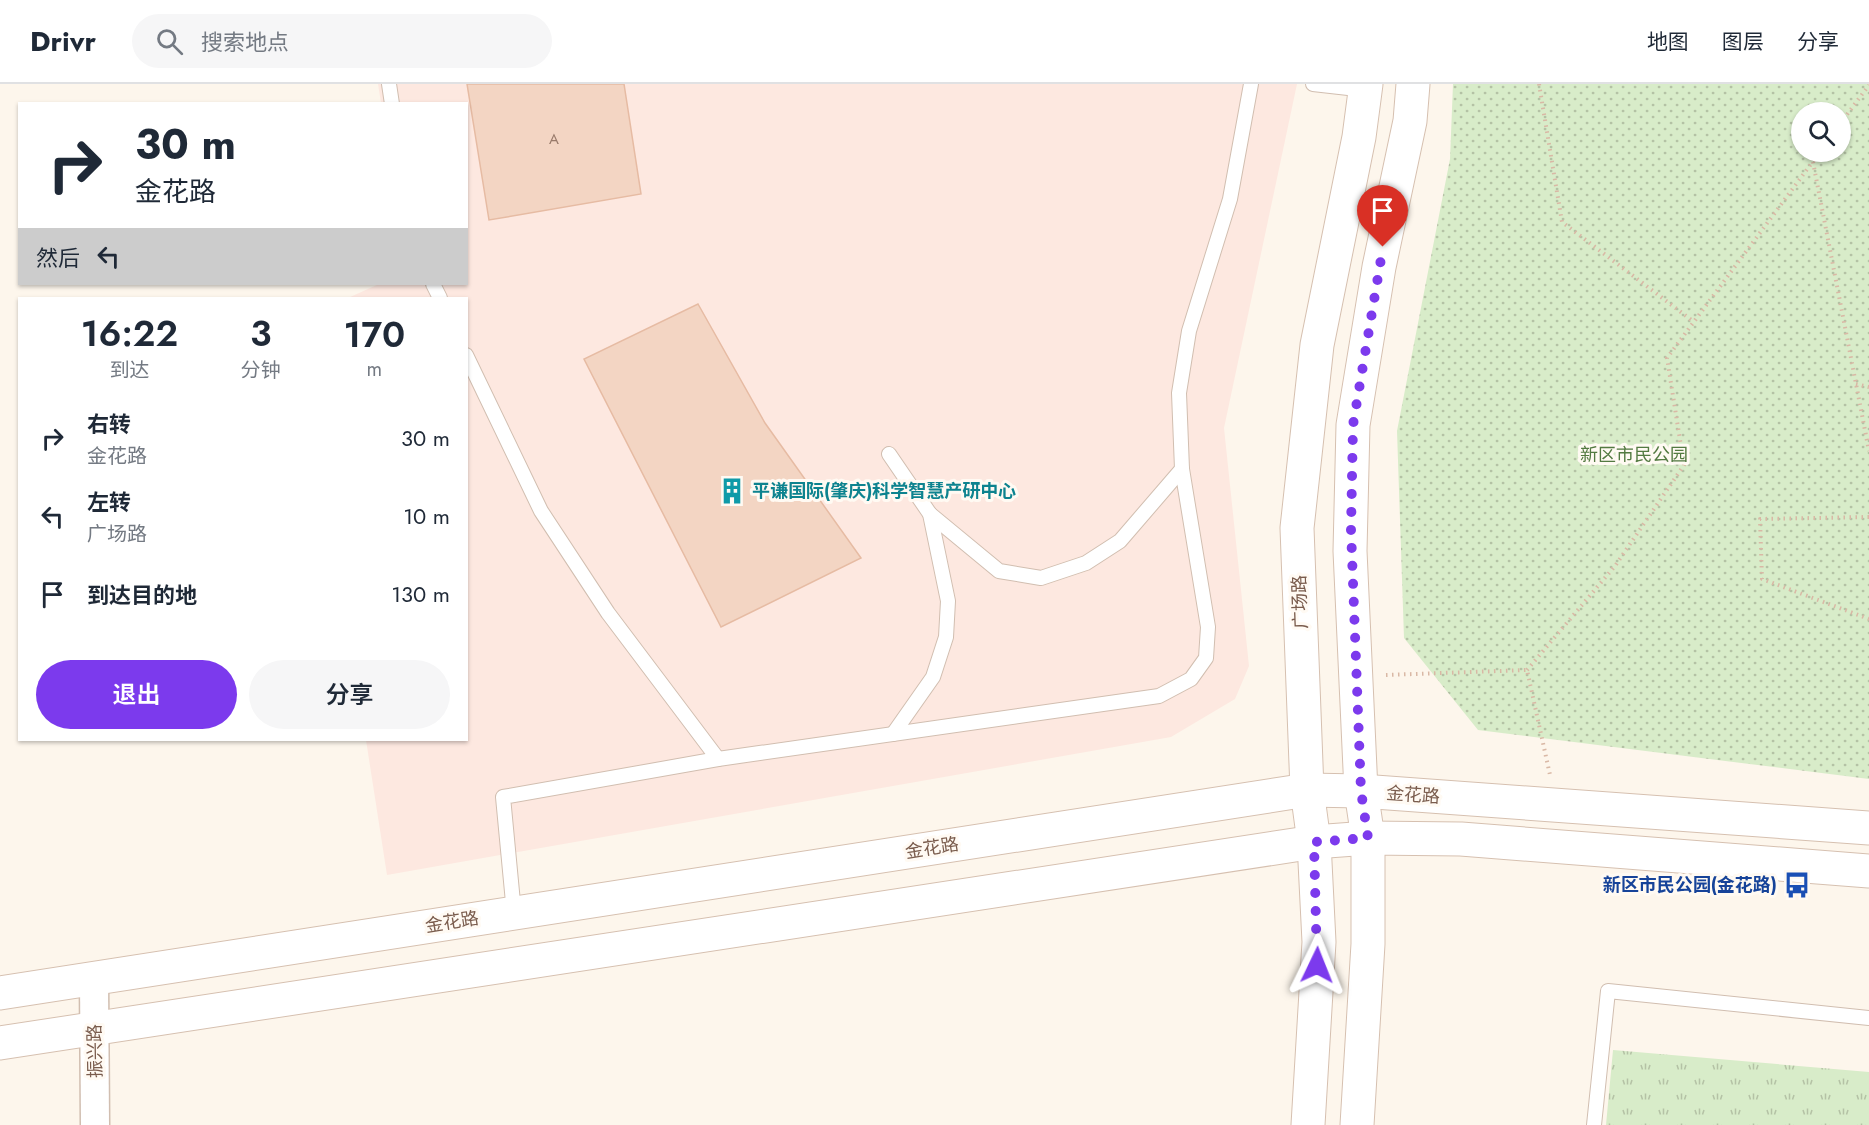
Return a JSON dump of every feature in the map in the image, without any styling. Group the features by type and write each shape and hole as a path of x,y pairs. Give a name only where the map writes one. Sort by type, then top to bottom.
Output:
{"street":[{"path":"1357,1125 1368,945 1368,838 1361,791 1350,551 1353,425 1379,267 1410,122 1413,84"},
{"name":"广场路","path":"1308,1125 1319,942 1314,842 1307,790 1297,528 1317,345 1359,137 1366,87"},
{"name":"金花路","path":"0,993 1307,790 1361,791 1869,828"},
{"path":"0,1043 1314,842 1368,838 1461,839 1869,871"},
{"name":"振兴路","path":"94,978 95,1125"}],"lane":[{"path":"388,84 392,102"},
{"path":"514,913 503,797 718,759 1159,696 1191,679 1206,658 1208,627 1182,469 1179,393 1189,331 1230,199 1251,84"},
{"path":"1313,84 1366,87"},
{"path":"468,359 541,511 608,613 718,759"},
{"path":"889,454 930,514 999,571 1041,578 1086,563 1120,542 1182,469"},
{"path":"893,734 933,677 946,637 948,601 930,514"},
{"path":"1594,1125 1608,991 1869,1018"}],"path":[{"path":"1539,84 1562,222 1694,322"},
{"path":"1851,109 1869,85"},
{"path":"1356,675 1527,670 1615,566 1684,465 1666,357 1812,162"},
{"path":"1813,162 1869,451"},
{"path":"1856,384 1869,387"},
{"path":"1869,517 1760,519 1762,579 1869,618"},
{"path":"1527,670 1557,805"}],"shaded area":[{"path":"378,84 1297,84 1224,428 1249,666 1235,699 1171,737 387,875 366,741 468,741 468,297 350,297 377,285 468,285 468,102 381,102"}],"green space":[{"name":"新区市民公园","path":"1453,84 1869,84 1869,779 1478,730 1404,638 1397,431 1450,159"},
{"path":"1613,1050 1869,1072 1869,1125 1606,1125"}],"building":[{"path":"467,84 624,84 641,194 489,220"},
{"name":"平谦国际(肇庆)科学智慧产研中心","path":"698,304 765,423 861,558 721,627 584,359"}],"place":[{"name":"平谦国际(肇庆)科学智慧产研中心","path":"732,491"},
{"name":"新区市民公园(金花路)","path":"1797,885"}],"route":[{"path":"1317,965 1319,942 1314,842 1368,838 1361,791 1350,551 1353,425 1383,247"}]}
